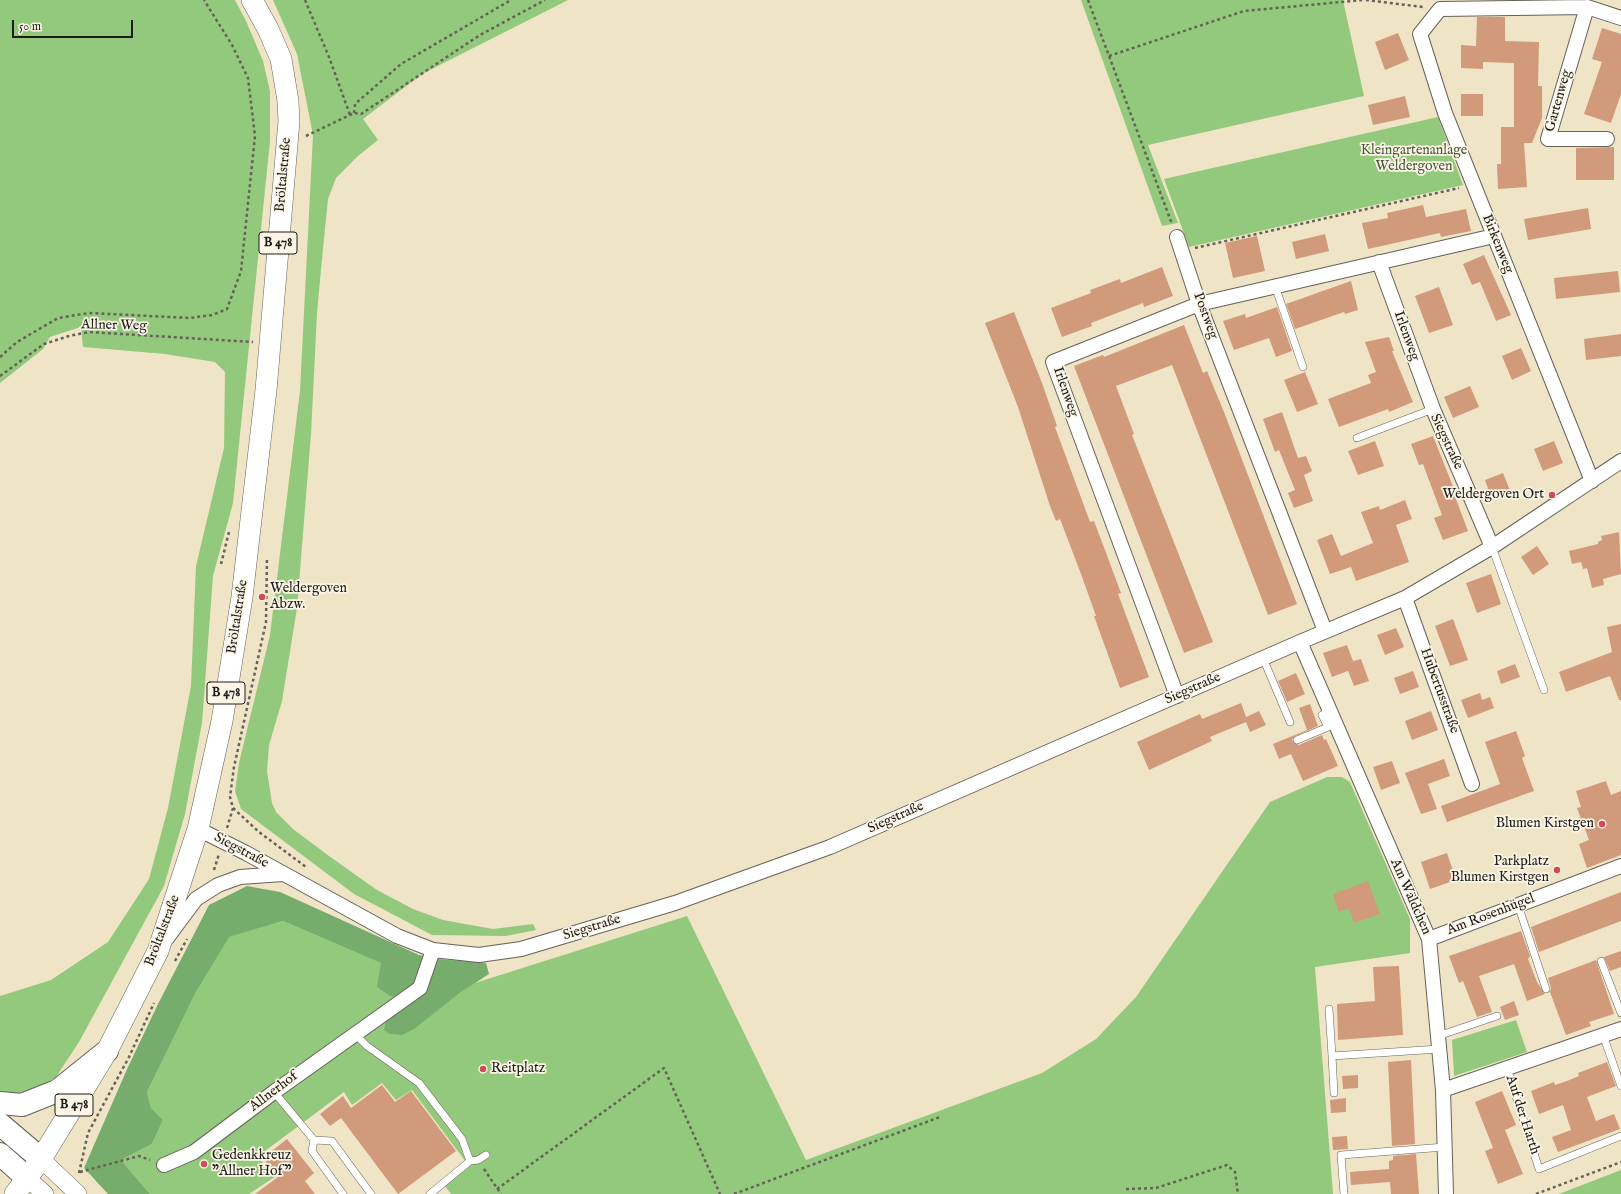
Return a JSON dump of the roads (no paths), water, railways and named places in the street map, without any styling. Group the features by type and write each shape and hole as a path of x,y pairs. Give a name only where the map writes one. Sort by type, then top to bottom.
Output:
{"highway":[{"path":"0,1103 22,1105 57,1091 107,1051"},
{"path":"0,1124 41,1159"},
{"path":"0,1154 21,1186"}],"main road":[{"name":"Bröltalstraße","path":"21,1186 41,1159 107,1051 158,951 198,829 222,721 244,576 266,390 288,135 288,101 281,59 268,29 253,2"}],"street":[{"name":"Birkenweg","path":"1587,6 1440,9 1420,34 1445,113 1592,481"},
{"path":"1587,6 1621,18"},
{"name":"Gartenweg","path":"1587,6 1548,139 1607,139"},
{"name":"Irlenweg","path":"1177,696 1053,362 1199,304 1494,236"},
{"name":"Postweg","path":"1177,237 1199,304 1325,631"},
{"name":"Irlenweg","path":"1379,262 1433,409"},
{"name":"Siegstraße","path":"1433,409 1492,547"},
{"name":"Siegstraße","path":"198,829 397,936 433,950 480,955 521,950 675,903 830,847 1325,631 1405,598 1492,547 1621,460"},
{"name":"Hubertusstraße","path":"1405,598 1472,784"},
{"name":"Am Wäldchen","path":"1300,642 1429,939 1443,1090 1446,1194"},
{"name":"Am Rosenhügel","path":"1429,939 1621,866"},
{"name":"Siegstraße","path":"158,951 196,899 218,885 240,877 283,874"},
{"name":"Allnerhof","path":"164,1165 194,1152 274,1092 420,988 433,950"},
{"name":"Auf der Harth","path":"1443,1090 1621,1029"},
{"path":"41,1159 78,1194"},
{"path":"21,1186 45,1194"}],"lane":[{"path":"1275,286 1303,367"},
{"name":"Siegstraße","path":"1357,438 1433,409"},
{"path":"1492,547 1544,690"},
{"path":"1263,658 1290,722"},
{"path":"1297,740 1328,727 1322,715 1330,712"},
{"path":"1518,905 1546,990"},
{"path":"1601,961 1621,1013"},
{"path":"1329,1009 1334,1093"},
{"path":"1332,1056 1439,1043 1497,1016"},
{"path":"354,1034 367,1046 419,1083 462,1139 470,1161"},
{"path":"1603,1035 1621,1086"},
{"name":"Auf der Harth","path":"1507,1068 1539,1168 1621,1136"},
{"path":"274,1092 314,1140 332,1141 371,1194"},
{"path":"314,1140 312,1151 343,1194"},
{"path":"1344,1194 1341,1155 1445,1147"},
{"path":"430,1194 470,1161 478,1160 486,1155"}],"place":[{"name":"Weldergoven Ort","path":"1552,495"},
{"name":"Weldergoven Abzw.","path":"262,597"},
{"name":"Blumen Kirstgen","path":"1602,824"},
{"name":"Parkplatz Blumen Kirstgen","path":"1557,870"},
{"name":"Reitplatz","path":"483,1069"},
{"name":"Gedenkkreuz \"Allner Hof\"","path":"204,1164"}],"park label":[{"name":"Kleingartenanlage Weldergoven","path":"1414,160"}]}
